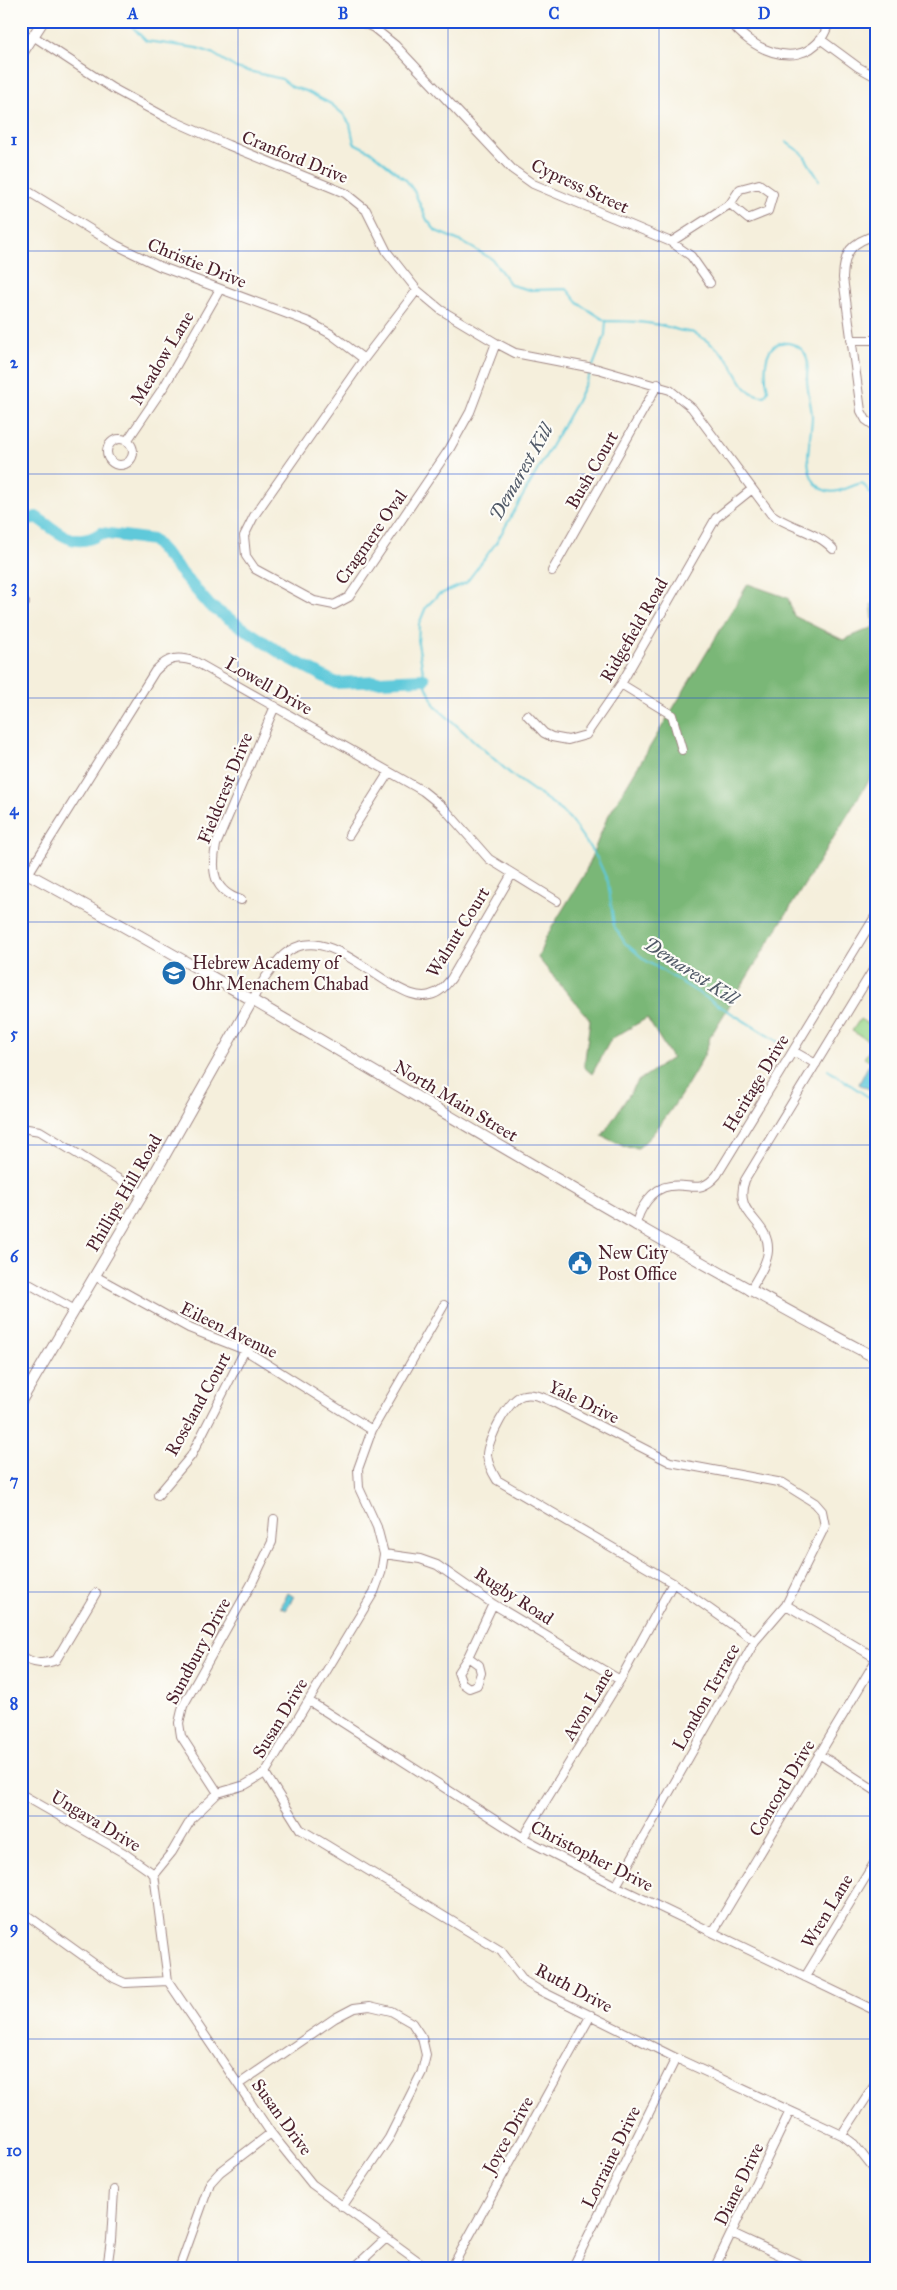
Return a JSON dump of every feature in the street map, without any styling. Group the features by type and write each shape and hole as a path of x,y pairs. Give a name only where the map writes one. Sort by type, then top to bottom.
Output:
{"street":[{"path":"21,55 42,21"},
{"name":"Cypress Street","path":"359,21 375,25 519,174 533,184 671,242 691,256 710,282"},
{"path":"730,21 739,34 772,54 791,54 806,50 820,39 830,21"},
{"name":"Cranford Drive","path":"34,36 112,88 168,118 228,145 346,193 366,210 387,252 417,290 441,310 496,343 515,353 597,368 658,384 670,390 692,408 751,490 771,514 785,524 823,538 833,548"},
{"path":"820,39 876,77"},
{"path":"671,242 730,204 740,189 759,184 773,194 768,211 748,219 730,204"},
{"name":"Christie Drive","path":"21,187 133,253 159,266 309,322 331,334 364,359"},
{"path":"876,235 860,240 847,252 842,278 861,411 866,420 876,427"},
{"name":"Meadow Lane","path":"127,441 164,385 220,289"},
{"name":"Cragmere Oval","path":"417,290 364,359 254,516 244,536 246,556 255,569 314,601 334,605 348,597 360,583 450,448 470,412 496,343"},
{"path":"851,340 876,340"},
{"name":"Bush Court","path":"552,571 658,384"},
{"name":"Ridgefield Road","path":"527,715 544,733 552,737 568,740 586,735 621,684 716,518 751,490"},
{"name":"Lowell Drive","path":"25,872 155,672 163,663 173,658 185,658 196,662 275,706 434,798 488,859 557,901"},
{"path":"621,684 672,715 682,750"},
{"name":"Fieldcrest Drive","path":"241,900 231,896 218,884 214,858 216,845 275,706"},
{"path":"349,835 388,772"},
{"name":"North Main Street","path":"25,872 253,999 636,1226 750,1291 876,1358"},
{"name":"Walnut Court","path":"253,999 280,956 292,946 309,943 330,948 402,990 429,996 441,990 451,979 512,874"},
{"name":"Heritage Drive","path":"636,1226 645,1204 660,1189 671,1185 698,1187 715,1178 876,915"},
{"path":"750,1291 766,1260 768,1246 764,1232 743,1205 742,1189 748,1175 876,965"},
{"name":"Phillips Hill Road","path":"21,1401 143,1194 253,999"},
{"path":"793,1051 816,1064"},
{"path":"21,1128 40,1131 143,1194"},
{"name":"Eileen Avenue","path":"95,1276 190,1328 244,1350 372,1430"},
{"path":"22,1280 75,1310"},
{"name":"Susan Drive","path":"429,2269 385,2239 312,2184 271,2133 168,1981 154,1874 172,1852 192,1818 218,1793 244,1785 264,1772 374,1592 381,1573 384,1554 377,1527 359,1488 358,1469 372,1430 444,1305"},
{"name":"Roseland Court","path":"158,1495 191,1456 244,1350"},
{"name":"Yale Drive","path":"755,1641 673,1583 497,1480 490,1469 487,1453 491,1438 511,1402 522,1394 537,1396 553,1402 670,1462 783,1483 815,1503 822,1511 825,1526"},
{"name":"Sundbury Drive","path":"218,1793 181,1736 179,1722 183,1706 252,1583 272,1542 274,1519"},
{"name":"London Terrace","path":"616,1886 755,1641 786,1605 825,1526"},
{"name":"Rugby Road","path":"384,1554 420,1559 437,1565 493,1604 620,1680"},
{"name":"Avon Lane","path":"523,1838 620,1680 673,1583"},
{"path":"21,1656 37,1664 46,1664 56,1660 96,1592"},
{"path":"468,1657 493,1604"},
{"path":"786,1605 876,1659"},
{"name":"Concord Drive","path":"713,1932 876,1659"},
{"name":"Christopher Drive","path":"309,1701 523,1838 616,1886 876,2011"},
{"path":"819,1754 876,1791"},
{"name":"Ruth Drive","path":"264,1772 300,1829 501,1951 524,1981 676,2058 842,2135 854,2144 876,2172"},
{"name":"Ungava Drive","path":"21,1794 124,1853 154,1874"},
{"name":"Wren Lane","path":"805,1977 876,1860"},
{"path":"21,1911 114,1978 125,1983 168,1981"},
{"path":"239,2084 335,2018 354,2008 370,2006 391,2011 412,2023 422,2038 426,2055 422,2072 389,2138 342,2207"},
{"name":"Joyce Drive","path":"451,2269 591,2015"},
{"name":"Lorraine Drive","path":"572,2269 676,2058"},
{"path":"842,2135 876,2083"},
{"name":"Diane Drive","path":"714,2269 790,2111"},
{"path":"179,2269 210,2183 220,2172 271,2133"},
{"path":"107,2269 112,2240 114,2190"},
{"path":"732,2233 810,2269"},
{"path":"353,2269 385,2239"}],"green space":[{"path":"748,584 788,598 794,616 843,640 874,627 871,604 876,600 876,769 710,1037 702,1059 673,1107 655,1131 638,1148 625,1147 602,1136 638,1081 672,1058 647,1018 611,1039 592,1074 584,1067 590,1020 538,958 546,937 584,875 607,818"},
{"path":"860,1019 876,1029 876,1045 852,1031"},
{"path":"872,1046 876,1048 876,1065 864,1058"}],"water":[{"path":"869,1064 876,1068 876,1078 869,1089 859,1084"},
{"path":"288,1593 294,1597 286,1610 281,1607"}],"waterway":[{"name":"Demarest Kill","path":"127,21 146,41 197,48 212,53 236,68 282,79 292,87 306,91 331,104 343,114 350,124 354,143 370,151 406,180 414,191 427,220 436,231 462,242 492,259 511,285 530,290 567,289 579,304 606,321"},
{"path":"786,142 803,154 819,180"},
{"path":"606,321 652,324 692,332 722,353 747,389 758,395 765,396 768,390 766,375 767,359 773,346 780,343 788,343 799,347 806,355 808,362 807,383 812,416 808,460 812,477 822,489 833,492 862,483 874,497 876,512"},
{"name":"Demarest Kill","path":"593,366 605,335 606,321"},
{"name":"Demarest Kill","path":"591,371 577,401 496,543 466,583 438,595 426,607 419,624 418,643 425,683 435,706 513,776 553,804 570,819 597,858 608,882 614,926 625,943 645,960 780,1043"},
{"path":"21,523 36,517 60,533 75,540 91,538 101,533 153,540 210,606 285,656 336,683 424,679"},
{"name":"Demarest Kill","path":"828,1070 876,1102"}],"place":[{"name":"Hebrew Academy of Ohr Menachem Chabad","path":"174,973"},
{"name":"New City Post Office","path":"580,1263"}]}
